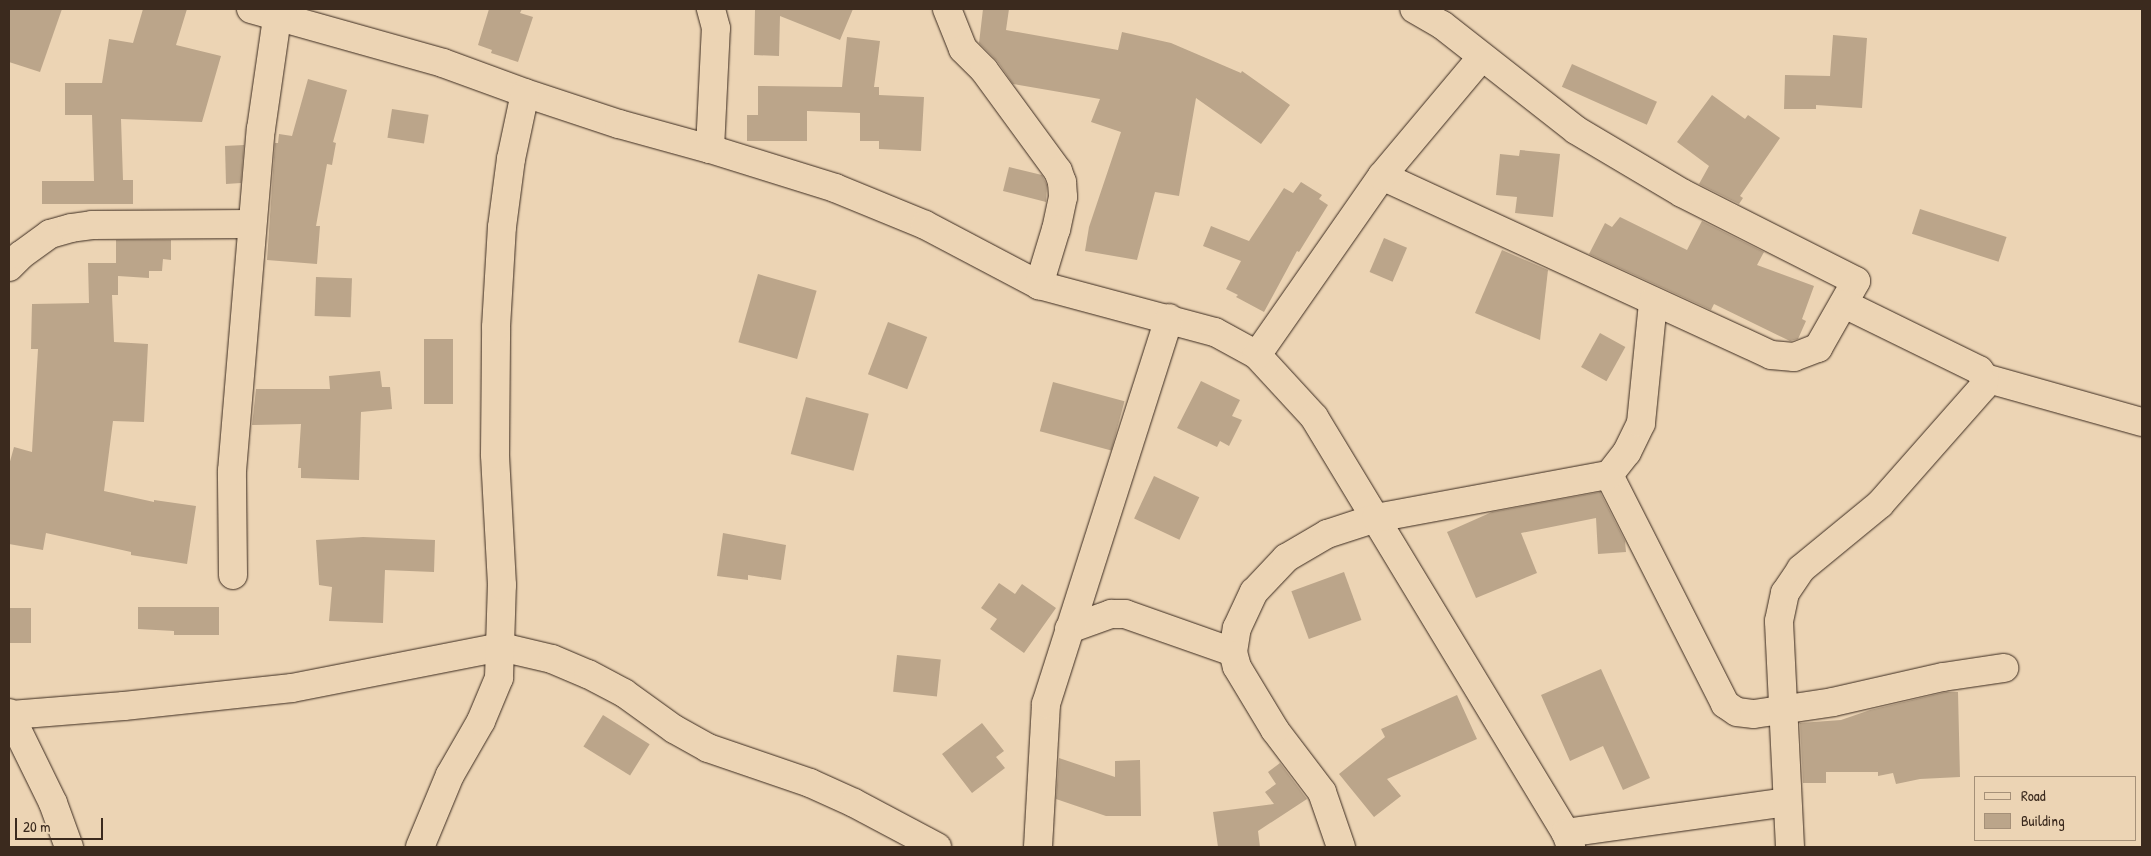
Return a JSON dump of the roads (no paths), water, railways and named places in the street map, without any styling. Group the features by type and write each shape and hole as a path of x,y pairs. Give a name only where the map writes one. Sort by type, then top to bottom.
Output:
{"street":[{"path":"251,9 277,18 443,63 619,124 710,149 835,188 925,224 1039,285 1169,318 1215,332 1257,355 1314,416 1569,840 1787,802"},
{"path":"710,149 716,28 711,9"},
{"path":"947,9 963,49 984,70 1060,176 1061,205 1056,229 1039,285"},
{"path":"1382,176 1771,355 1794,357 1818,348 1856,281 1682,194 1576,130 1481,58 1442,25 1414,9"},
{"path":"233,576 232,471 252,224 262,129 277,18"},
{"path":"1257,355 1382,176 1481,58"},
{"path":"420,847 450,775 481,721 499,678 502,647 502,585 495,454 496,327 502,228 510,169 525,93"},
{"path":"9,267 21,255 50,234 92,224 252,224"},
{"path":"1341,847 1322,792 1276,730 1237,667 1233,652 1237,628 1254,592 1286,558 1327,534 1376,518 1609,475 1627,452 1641,423 1653,302"},
{"path":"1844,304 1979,370 1985,378 2142,422"},
{"path":"1038,847 1046,704 1169,318"},
{"path":"1790,847 1779,621 1785,593 1801,569 1880,504 1983,387 1985,378"},
{"path":"1609,475 1725,704 1737,712 1754,714 1833,702 1943,678 2004,668"},
{"path":"1070,629 1111,614 1125,614 1233,652"},
{"path":"69,847 52,803 10,714 292,688 502,647 552,658 588,674 624,693 674,728 708,748 810,783 854,803 937,847"}]}
